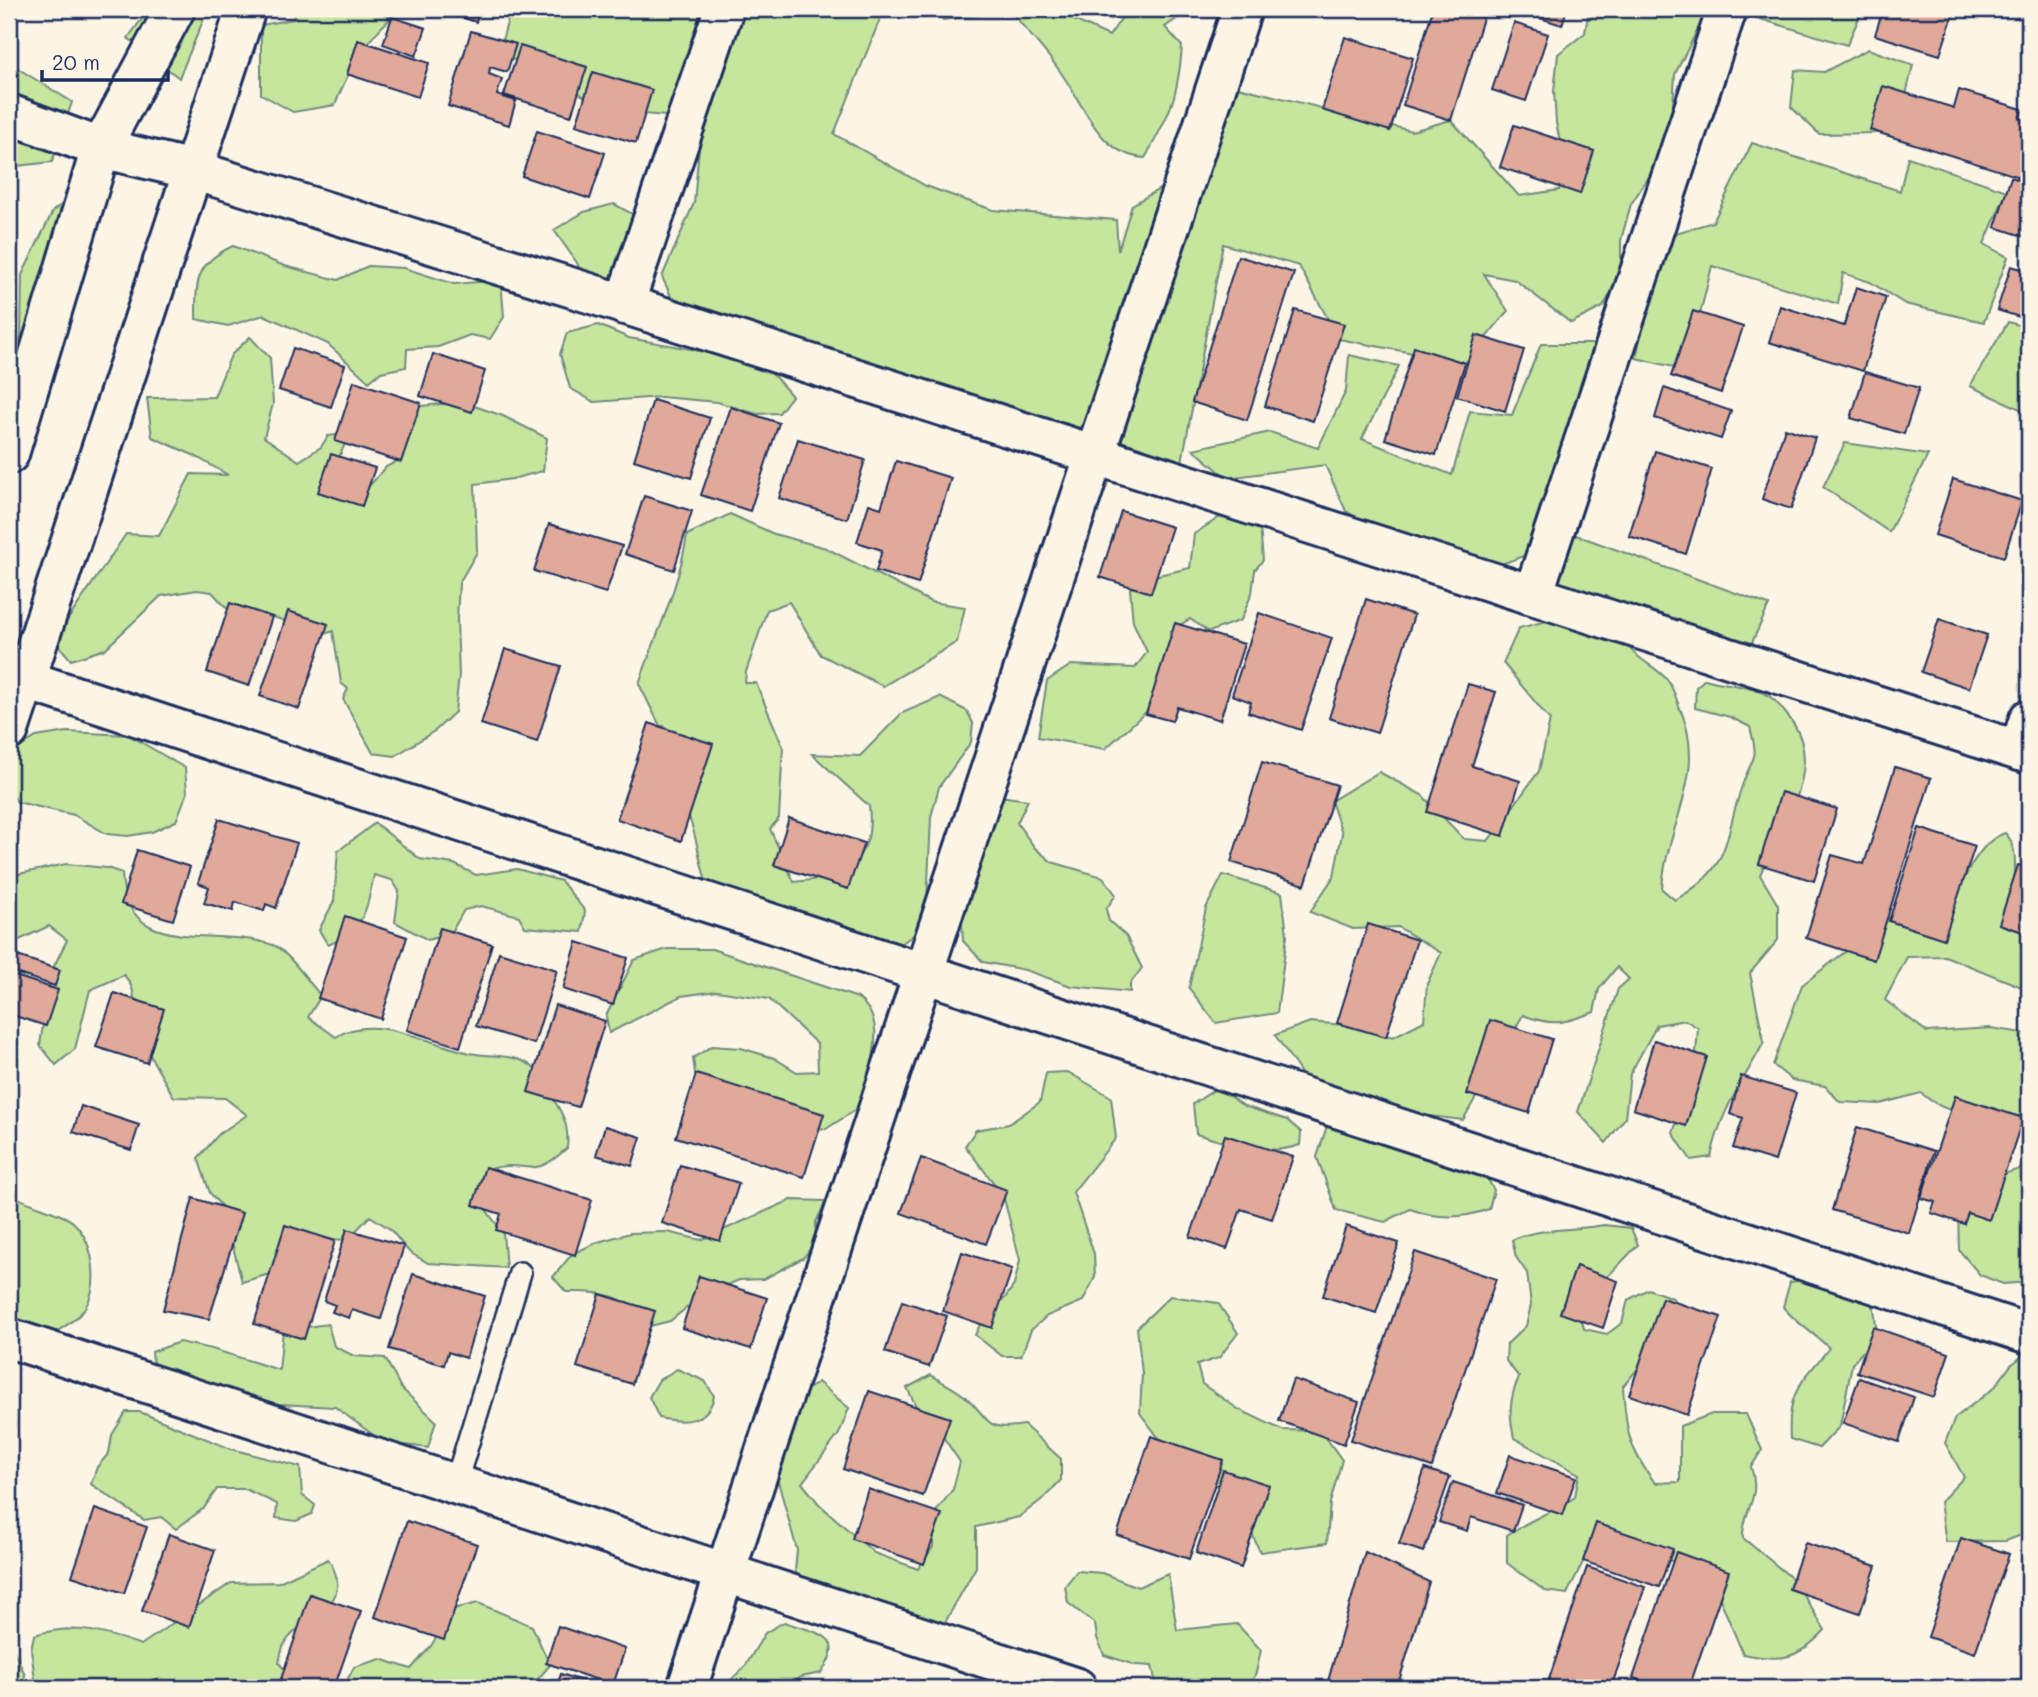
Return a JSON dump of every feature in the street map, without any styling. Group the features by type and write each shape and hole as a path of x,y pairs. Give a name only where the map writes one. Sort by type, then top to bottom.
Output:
{"street":[{"path":"9,454 101,148 175,9"},
{"path":"9,730 246,9"},
{"path":"624,305 724,9"},
{"path":"687,1688 926,972 1092,454 1242,9"},
{"path":"1532,595 1727,9"},
{"path":"9,114 101,148 193,170 1532,595 2026,741"},
{"path":"26,680 2029,1334"},
{"path":"9,1338 1077,1688"}],"lane":[{"path":"455,1485 520,1273"}],"green space":[{"path":"149,9 208,9 179,78 128,38"},
{"path":"295,9 371,9 392,17 358,58 335,105 293,112 261,94 261,25 294,19"},
{"path":"511,9 718,9 686,118 634,113 585,97 548,72 498,54"},
{"path":"742,9 884,9 834,134 926,186 993,210 1116,220 1118,251 1132,205 1211,159 1230,85 1412,131 1451,120 1519,196 1559,190 1563,155 1556,123 1554,91 1558,54 1585,33 1589,9 1708,9 1675,74 1671,143 1631,204 1621,240 1621,275 1603,307 1571,323 1515,280 1484,274 1508,311 1465,363 1339,339 1299,266 1223,244 1175,499 1066,423 967,422 898,411 796,380 684,324 662,277 694,203 699,147"},
{"path":"937,9 1050,9 1109,36 1128,9 1191,9 1165,27 1182,46 1178,79 1167,117 1145,158 1129,155 1103,138 1059,70 1011,11 943,20"},
{"path":"1763,9 1863,9 1847,45 1760,19"},
{"path":"1868,49 1913,65 1902,112 1880,133 1819,134 1791,107 1795,70 1824,72"},
{"path":"9,63 72,102 52,162 9,167"},
{"path":"1752,143 1900,191 1908,157 2007,191 1984,244 2008,257 1984,322 1905,304 1870,282 1843,273 1838,304 1712,266 1686,370 1636,358 1662,237 1713,222"},
{"path":"69,199 9,456 9,360 21,336 22,275 53,211"},
{"path":"614,204 636,216 634,276 589,293 577,263 554,230 584,212"},
{"path":"233,246 285,266 338,280 368,266 404,268 454,284 501,280 504,317 490,339 470,335 438,347 407,349 406,367 381,372 369,382 328,344 264,315 228,326 196,319 196,294 200,275 211,259"},
{"path":"2008,322 2029,328 2029,413 1970,386"},
{"path":"598,325 629,338 691,349 767,368 792,396 779,413 757,414 717,402 661,397 594,402 570,388 560,354 567,333"},
{"path":"250,337 270,358 273,404 264,437 299,461 321,447 328,436 338,435 345,444 331,475 361,480 370,485 386,467 399,460 406,432 421,406 463,402 503,416 547,438 543,471 475,484 477,552 459,583 459,675 455,712 436,730 395,756 373,753 343,699 348,689 341,683 333,631 325,634 273,617 233,615 212,592 197,590 161,596 105,649 71,660 54,640 126,534 159,536 191,474 228,475 193,455 152,437 147,398 214,397 231,355"},
{"path":"1541,344 1593,344 1591,416 1532,553 1482,571 1398,543 1346,511 1325,465 1227,478 1193,449 1270,432 1318,448 1346,391 1349,355 1399,366 1362,439 1452,475 1470,411 1512,415"},
{"path":"1845,443 1928,455 1889,532 1823,487"},
{"path":"730,514 774,534 826,548 931,602 965,607 957,642 883,686 821,655 789,602 767,610 746,672 745,683 756,683 783,747 779,818 770,829 794,882 845,876 866,844 870,827 869,806 812,754 860,756 902,713 940,697 967,711 973,723 971,742 939,787 931,817 926,926 884,956 710,892 688,814 657,753 664,726 660,726 639,684 673,592 687,535"},
{"path":"1220,517 1244,518 1260,527 1263,560 1255,570 1252,593 1241,620 1209,632 1190,619 1170,631 1170,660 1147,711 1105,749 1038,737 1047,681 1071,665 1135,668 1147,652 1133,622 1130,589 1145,578 1190,568 1194,534"},
{"path":"1576,535 1769,605 1736,678 1628,646 1668,681 1687,731 1690,754 1688,776 1665,865 1662,889 1675,900 1708,876 1717,863 1724,850 1755,752 1750,727 1730,717 1695,708 1696,687 1705,679 1750,688 1768,695 1782,708 1799,734 1804,754 1803,775 1797,796 1760,875 1778,905 1778,940 1750,973 1764,1042 1727,1110 1711,1157 1691,1160 1673,1133 1695,1066 1698,1028 1685,1020 1657,1025 1630,1074 1625,1118 1606,1143 1578,1112 1618,989 1629,979 1617,967 1599,989 1594,1012 1559,1022 1523,1015 1463,1120 1361,1108 1309,1085 1275,1035 1310,1022 1356,1026 1393,1037 1424,1021 1427,984 1441,953 1398,927 1353,929 1310,912 1334,876 1342,833 1331,801 1379,772 1422,795 1464,839 1488,841 1539,771 1550,720 1503,663 1519,628 1547,621 1493,605"},
{"path":"67,732 129,735 185,768 187,793 176,821 152,832 128,836 107,834 74,815 17,802 9,790 9,754 36,737"},
{"path":"992,795 1028,800 1017,823 1035,848 1052,862 1103,877 1116,895 1106,909 1109,921 1126,936 1142,968 1130,984 1130,992 1071,986 1025,970 983,962 963,941 961,908"},
{"path":"375,823 420,859 454,864 476,875 517,869 561,881 585,911 582,932 525,927 519,916 481,906 464,910 451,933 428,940 395,922 399,891 392,880 374,875 366,909 357,926 328,945 319,930 334,901 338,851"},
{"path":"2005,833 2011,841 2015,861 2006,917 2029,941 2029,990 1945,956 1907,957 1885,1000 1927,1032 1991,1028 2029,1034 2029,1106 2017,1117 1955,1112 1943,1108 1921,1093 1880,1104 1840,1102 1825,1086 1792,1080 1773,1065 1802,985 1863,938 1876,916 1943,928 1975,859 1994,838"},
{"path":"66,864 107,868 122,873 127,900 139,918 156,929 177,934 250,939 278,948 321,996 308,1017 336,1037 352,1030 387,1029 476,1054 513,1058 535,1068 565,1121 567,1148 555,1158 536,1167 502,1166 489,1169 482,1204 503,1233 506,1268 428,1263 409,1252 390,1229 370,1216 347,1240 311,1238 273,1273 242,1282 223,1208 210,1193 198,1158 219,1134 247,1115 225,1098 174,1097 144,1042 135,1015 133,992 124,975 90,990 75,1049 56,1065 40,1045 51,972 67,940 49,926 17,941 9,959 9,876"},
{"path":"1223,875 1282,893 1287,935 1277,1013 1216,1023 1189,988 1206,908"},
{"path":"667,949 712,949 858,998 868,1008 875,1033 866,1103 826,1129 784,1124 696,1081 693,1058 712,1046 741,1048 774,1058 797,1072 818,1071 817,1044 769,999 717,991 681,996 609,1033 606,1016 634,960"},
{"path":"1068,1072 1111,1097 1116,1138 1073,1192 1094,1254 1095,1277 1083,1301 1047,1316 1031,1330 1021,1356 1002,1356 975,1335 986,1313 1005,1298 1014,1285 1020,1260 1003,1195 965,1146 976,1130 1009,1124 1040,1102 1046,1073"},
{"path":"1217,1088 1244,1106 1287,1120 1301,1132 1300,1145 1274,1150 1261,1149 1196,1134 1193,1104"},
{"path":"1389,1125 1481,1168 1494,1190 1489,1209 1469,1215 1450,1216 1430,1215 1410,1209 1385,1222 1336,1210 1317,1157 1327,1126"},
{"path":"2029,1166 2029,1282 2003,1284 1980,1275 1959,1250 1958,1210 1984,1180"},
{"path":"9,1193 73,1222 86,1240 90,1252 93,1276 90,1298 79,1316 51,1336 9,1334"},
{"path":"791,1200 826,1201 816,1222 815,1243 803,1258 764,1279 739,1280 700,1297 670,1321 650,1326 623,1301 603,1294 566,1292 553,1277 572,1254 598,1242 630,1233 667,1232 701,1240"},
{"path":"1604,1225 1631,1228 1638,1245 1579,1306 1584,1329 1607,1334 1622,1323 1628,1300 1648,1289 1673,1298 1678,1322 1623,1386 1627,1427 1634,1448 1655,1483 1680,1482 1680,1426 1712,1414 1746,1414 1762,1450 1751,1467 1754,1478 1753,1496 1745,1520 1743,1538 1794,1580 1825,1630 1797,1653 1779,1658 1743,1654 1713,1582 1700,1569 1614,1545 1602,1524 1567,1594 1545,1591 1507,1563 1507,1535 1575,1497 1579,1474 1514,1438 1511,1407 1519,1377 1506,1361 1507,1344 1526,1326 1531,1305 1527,1273 1516,1257 1512,1240 1544,1231"},
{"path":"1829,1277 1859,1285 1874,1308 1877,1335 1852,1364 1840,1426 1819,1448 1790,1439 1791,1409 1798,1389 1829,1348 1783,1307 1790,1282"},
{"path":"1170,1296 1218,1303 1238,1333 1219,1358 1197,1365 1202,1384 1238,1409 1282,1430 1321,1431 1342,1460 1330,1503 1327,1543 1260,1552 1233,1490 1197,1481 1190,1458 1158,1437 1140,1413 1142,1373 1137,1328"},
{"path":"328,1324 334,1346 354,1356 385,1358 401,1388 436,1421 428,1448 383,1442 335,1407 279,1404 154,1380 152,1352 179,1342 212,1349 279,1370 283,1330"},
{"path":"2029,1351 2029,1532 2006,1541 1946,1542 1940,1502 1964,1477 1945,1443 1955,1418 1994,1388 2011,1365"},
{"path":"677,1369 705,1381 714,1396 711,1405 700,1417 685,1421 659,1418 649,1397 659,1380"},
{"path":"931,1375 965,1396 996,1426 1024,1425 1061,1459 1061,1480 1045,1497 1019,1517 976,1527 976,1567 939,1633 813,1602 795,1571 797,1550 770,1452 788,1404 818,1382 849,1408 839,1434 802,1483 819,1504 874,1553 918,1569 933,1547 935,1513 953,1489 960,1462 943,1437 922,1418 907,1388"},
{"path":"126,1412 140,1412 231,1449 300,1467 302,1495 315,1505 312,1514 296,1521 276,1518 277,1504 245,1489 217,1489 204,1508 176,1529 161,1517 144,1520 91,1484 97,1467 109,1453 112,1435"},
{"path":"328,1559 336,1576 337,1589 332,1600 291,1636 280,1657 279,1663 300,1688 36,1688 31,1649 34,1635 75,1629 114,1636 141,1645 231,1583 279,1582"},
{"path":"1077,1571 1102,1573 1138,1587 1168,1574 1177,1630 1237,1624 1261,1650 1251,1682 1242,1688 1157,1688 1152,1666 1135,1665 1104,1655 1095,1624 1068,1603 1065,1586"},
{"path":"478,1603 532,1626 550,1665 532,1686 343,1688 354,1667 381,1659 411,1669 431,1646 453,1609"},
{"path":"784,1622 818,1633 830,1643 832,1650 829,1660 821,1673 801,1677 784,1688 723,1688 746,1665 765,1633"},
{"path":"9,1640 25,1675 23,1688 9,1688"}],"building":[{"path":"453,9 480,9 476,22 451,14"},
{"path":"1080,9 1115,9 1112,19"},
{"path":"1433,9 1486,9 1451,120 1403,105"},
{"path":"1511,9 1567,9 1562,25"},
{"path":"1883,9 1955,9 1940,55 1875,35"},
{"path":"2022,9 2029,9 2029,22 2019,19"},
{"path":"392,17 426,28 416,56 383,44"},
{"path":"1514,23 1548,34 1526,101 1492,90"},
{"path":"471,31 516,44 507,72 490,67 489,74 502,79 497,95 516,101 509,125 448,106"},
{"path":"1345,37 1413,58 1390,131 1322,110"},
{"path":"358,40 429,63 418,97 347,74"},
{"path":"520,46 587,67 571,116 504,95"},
{"path":"593,72 652,90 636,143 576,125"},
{"path":"1883,86 1954,108 1959,90 2022,109 2019,118 2029,121 2029,180 1870,130"},
{"path":"1514,125 1594,151 1580,194 1500,167"},
{"path":"537,131 605,153 590,199 522,176"},
{"path":"2011,177 2029,183 2029,238 1995,227"},
{"path":"1238,256 1294,273 1247,420 1192,402"},
{"path":"2011,266 2029,271 2029,320 1997,310"},
{"path":"1856,287 1886,297 1863,371 1769,342 1780,306 1844,326"},
{"path":"1295,310 1344,324 1313,421 1265,406"},
{"path":"1693,311 1743,327 1721,393 1671,376"},
{"path":"1476,335 1524,350 1505,411 1457,396"},
{"path":"1414,347 1465,363 1436,455 1385,439"},
{"path":"293,348 345,365 331,407 279,390"},
{"path":"433,354 485,371 472,412 420,396"},
{"path":"1865,372 1919,388 1904,434 1851,418"},
{"path":"354,381 421,403 401,462 335,441"},
{"path":"1664,388 1731,411 1721,439 1655,418"},
{"path":"653,400 710,418 691,478 634,460"},
{"path":"731,407 779,423 750,511 701,495"},
{"path":"1785,428 1815,438 1791,509 1762,499"},
{"path":"798,439 865,460 847,519 779,498"},
{"path":"1655,451 1712,469 1686,554 1629,536"},
{"path":"331,454 375,468 362,506 318,492"},
{"path":"896,461 951,478 918,584 876,571 882,550 857,542 869,504 881,508"},
{"path":"1953,479 2022,501 2004,557 1935,535"},
{"path":"644,496 692,511 674,570 625,554"},
{"path":"1121,511 1172,527 1151,593 1100,577"},
{"path":"549,524 622,546 606,593 534,571"},
{"path":"1366,599 1414,615 1377,733 1329,718"},
{"path":"230,603 272,617 249,686 207,672"},
{"path":"288,611 328,624 299,709 260,696"},
{"path":"1259,613 1332,638 1301,730 1248,712 1251,702 1232,695"},
{"path":"1939,619 1987,635 1969,688 1921,672"},
{"path":"1175,623 1244,644 1220,720 1177,707 1172,721 1146,714"},
{"path":"505,649 561,666 537,742 481,724"},
{"path":"1468,684 1496,692 1472,766 1520,781 1503,836 1427,812"},
{"path":"649,723 713,744 681,841 617,819"},
{"path":"1262,762 1337,785 1305,885 1231,862"},
{"path":"1895,767 1931,778 1874,960 1806,938 1832,855 1864,864"},
{"path":"1781,792 1837,809 1814,881 1759,864"},
{"path":"789,818 864,843 848,889 774,865"},
{"path":"219,819 297,843 276,908 266,904 264,911 235,902 233,911 204,903 209,887 198,883"},
{"path":"1919,828 1975,846 1944,939 1889,921"},
{"path":"137,850 190,867 173,920 121,904"},
{"path":"2018,865 2029,868 2029,934 1999,924"},
{"path":"345,916 407,937 381,1019 318,998"},
{"path":"1368,924 1417,940 1386,1037 1337,1023"},
{"path":"440,928 492,944 460,1047 407,1030"},
{"path":"577,942 628,958 613,1005 563,989"},
{"path":"499,952 557,970 534,1044 476,1026"},
{"path":"11,954 60,970 55,986 9,971"},
{"path":"9,974 58,990 46,1026 9,1014"},
{"path":"114,993 164,1009 147,1063 96,1047"},
{"path":"555,1005 605,1021 578,1107 528,1092"},
{"path":"1490,1020 1552,1039 1529,1113 1467,1094"},
{"path":"1654,1040 1707,1057 1686,1126 1633,1109"},
{"path":"696,1074 824,1114 804,1177 676,1137"},
{"path":"1741,1076 1796,1093 1775,1161 1733,1148 1743,1118 1730,1114"},
{"path":"1955,1096 2023,1118 1989,1220 1968,1213 1964,1224 1931,1213 1935,1202 1921,1198"},
{"path":"81,1106 139,1125 131,1150 73,1132"},
{"path":"605,1126 641,1137 632,1166 596,1155"},
{"path":"1857,1127 1934,1151 1909,1233 1832,1210"},
{"path":"1225,1135 1293,1157 1272,1219 1241,1209 1227,1249 1190,1237"},
{"path":"921,1158 1007,1190 986,1244 901,1213"},
{"path":"680,1165 739,1183 720,1241 662,1223"},
{"path":"485,1167 592,1200 575,1255 496,1230 501,1214 473,1205"},
{"path":"193,1198 242,1213 209,1319 163,1310"},
{"path":"285,1225 335,1241 304,1339 254,1324"},
{"path":"1346,1226 1399,1243 1376,1313 1323,1296"},
{"path":"347,1229 404,1246 381,1319 352,1310 349,1318 332,1312 335,1305 324,1301"},
{"path":"962,1252 1012,1269 992,1328 943,1311"},
{"path":"1415,1252 1496,1279 1432,1467 1351,1440"},
{"path":"1576,1266 1618,1281 1603,1328 1560,1313"},
{"path":"413,1274 485,1296 466,1358 448,1352 444,1365 389,1349"},
{"path":"699,1276 767,1298 751,1349 682,1328"},
{"path":"600,1294 655,1311 632,1384 577,1367"},
{"path":"1662,1298 1721,1317 1687,1415 1629,1395"},
{"path":"902,1301 947,1316 929,1367 885,1352"},
{"path":"1873,1327 1949,1353 1934,1397 1857,1372"},
{"path":"1859,1378 1914,1397 1899,1442 1843,1423"},
{"path":"1293,1379 1359,1402 1344,1444 1279,1421"},
{"path":"869,1391 950,1418 923,1496 843,1469"},
{"path":"1151,1436 1223,1460 1189,1559 1117,1535"},
{"path":"1510,1455 1576,1477 1563,1515 1497,1493"},
{"path":"1425,1469 1450,1477 1424,1552 1399,1544"},
{"path":"1223,1470 1269,1485 1241,1568 1196,1553"},
{"path":"1453,1482 1522,1505 1513,1531 1471,1517 1467,1531 1439,1522"},
{"path":"868,1489 942,1514 924,1564 852,1539"},
{"path":"95,1509 147,1527 124,1593 72,1576"},
{"path":"407,1521 477,1544 444,1640 375,1617"},
{"path":"1596,1523 1673,1549 1659,1587 1583,1561"},
{"path":"169,1534 215,1550 189,1627 142,1611"},
{"path":"1961,1538 2009,1554 1975,1653 1928,1637"},
{"path":"1805,1543 1876,1566 1860,1613 1789,1589"},
{"path":"1365,1552 1429,1582 1397,1688 1326,1688"},
{"path":"1676,1552 1729,1571 1689,1688 1664,1688 1633,1678"},
{"path":"1587,1567 1645,1587 1611,1688 1546,1688"},
{"path":"310,1594 361,1611 334,1688 301,1688 280,1682"},
{"path":"558,1626 625,1649 613,1685 546,1663"},
{"path":"2029,1639 2029,1665 2022,1662"},
{"path":"561,1674 600,1687 600,1688 556,1688"}]}
